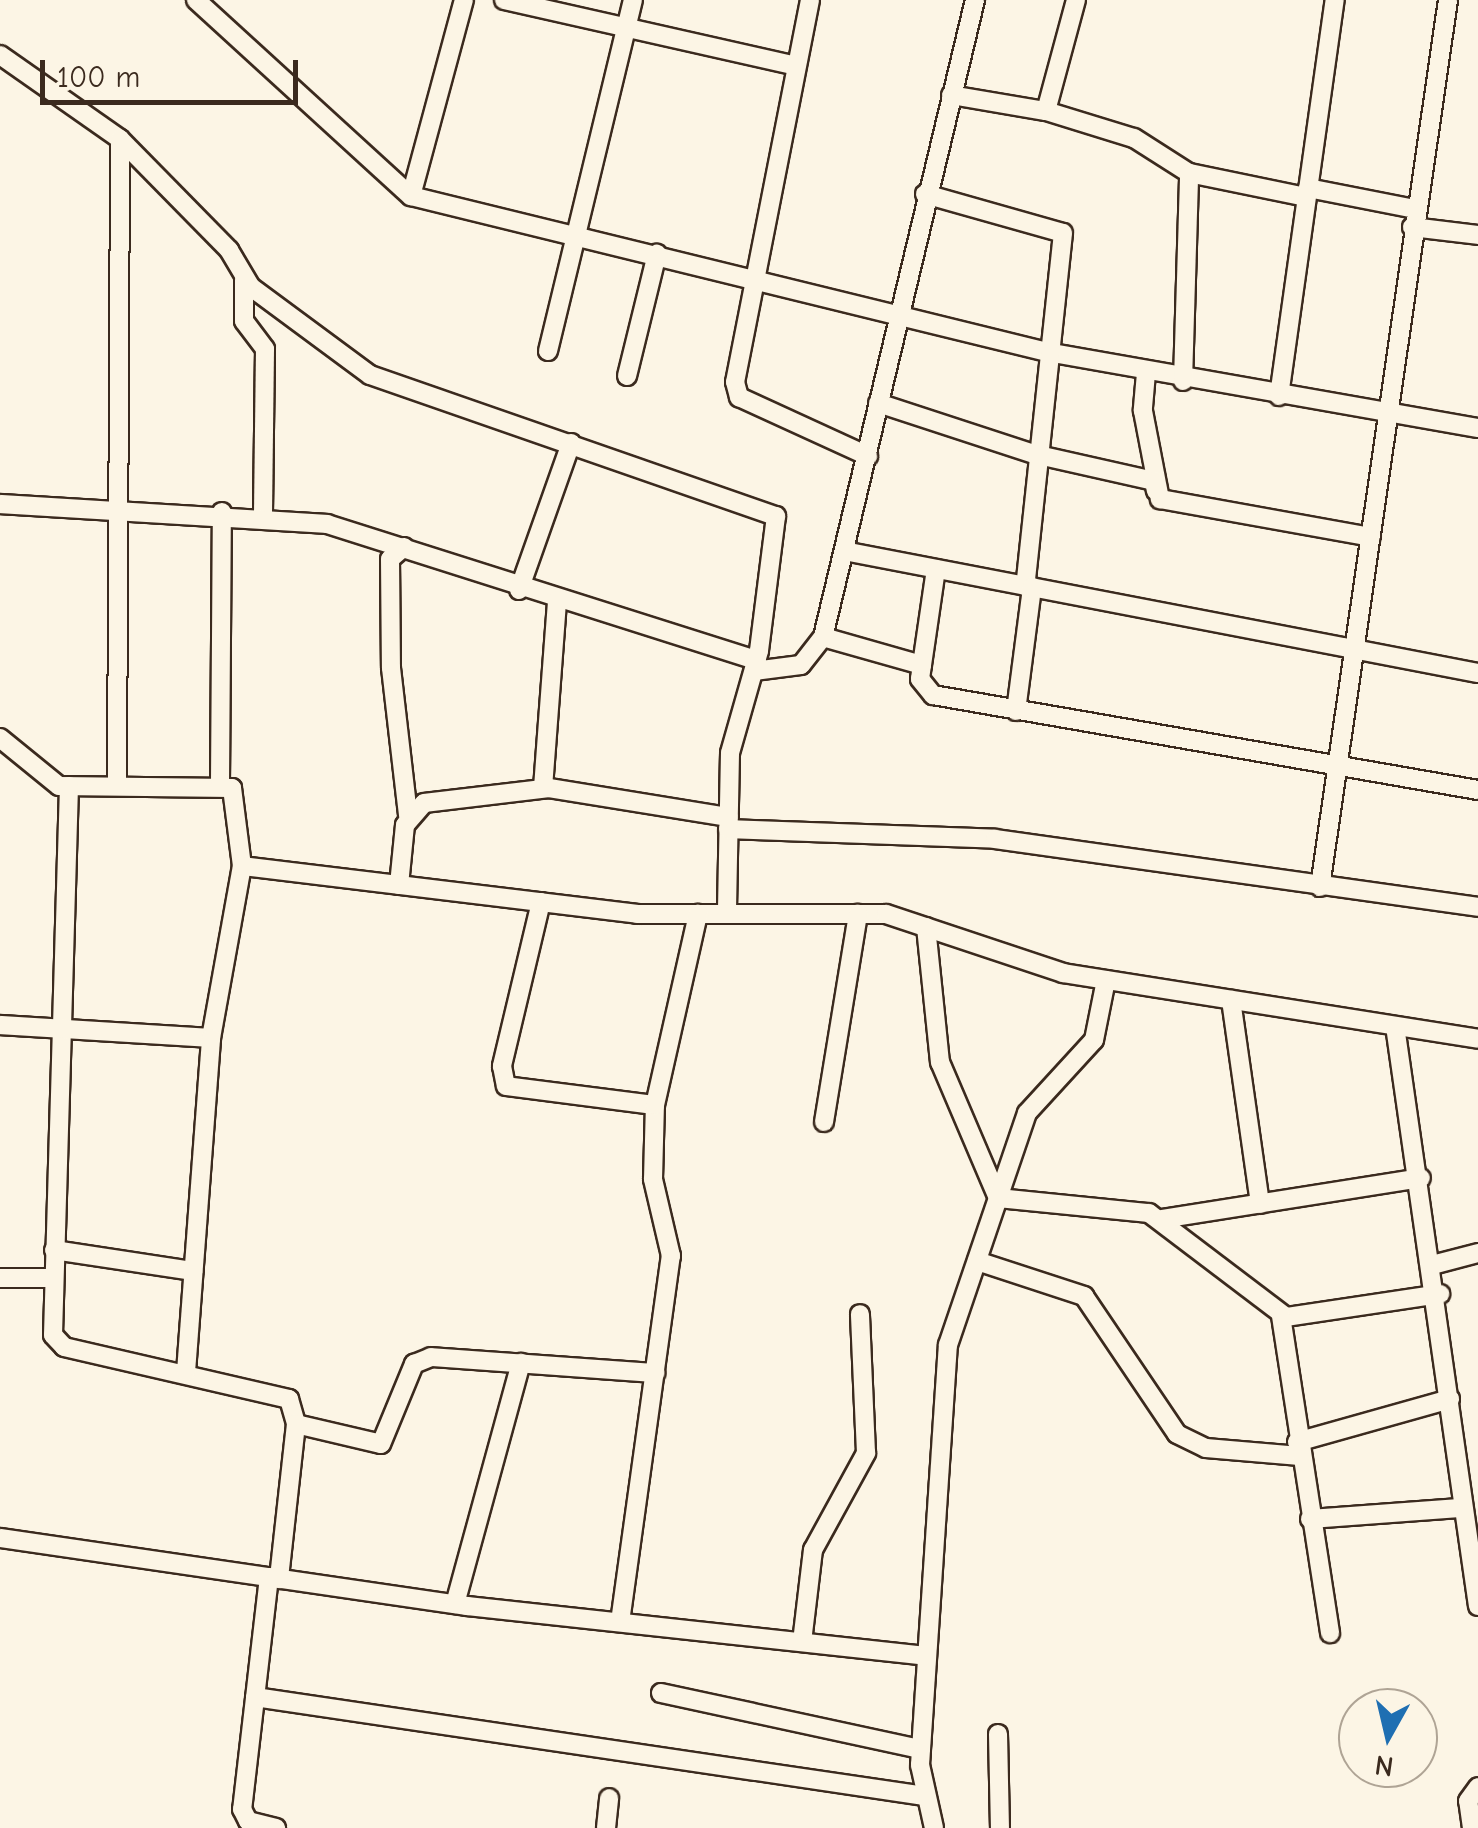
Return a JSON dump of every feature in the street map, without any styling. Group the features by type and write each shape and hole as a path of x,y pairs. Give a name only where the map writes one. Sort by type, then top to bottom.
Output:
{"street":[{"path":"196,0 411,196 1047,352 1183,380 1478,428"},
{"path":"411,196 464,0"},
{"path":"504,0 796,66"},
{"path":"548,352 633,0"},
{"path":"810,0 749,280 739,397 868,456"},
{"path":"0,504 263,514 404,547 519,590 756,666 801,665 823,638 868,456 925,194 974,0"},
{"path":"1046,110 1076,0"},
{"path":"1279,396 1335,0"},
{"path":"1320,887 1389,413 1413,218 1448,0"},
{"path":"0,56 120,139 229,250 244,280 370,375 776,516 756,666 732,742 727,914"},
{"path":"951,96 1046,110 1134,138 1189,173 1307,192 1478,235"},
{"path":"117,785 112,508 120,139"},
{"path":"1183,380 1189,173"},
{"path":"925,194 1060,228 1034,454 1028,587 1016,710"},
{"path":"627,376 657,254"},
{"path":"244,280 244,321 265,349 263,514"},
{"path":"1146,373 1156,491"},
{"path":"878,403 1034,454 1154,480 1156,491 1165,502 1371,537"},
{"path":"519,590 571,443"},
{"path":"220,782 222,512"},
{"path":"400,886 408,816 391,668 390,559 404,547"},
{"path":"844,551 1478,672"},
{"path":"936,569 922,665 933,695 1336,772 1478,790"},
{"path":"544,788 558,601"},
{"path":"823,638 922,665"},
{"path":"0,738 48,782 69,786 220,782 236,795 242,866 211,1038 186,1372"},
{"path":"69,786 53,1278 57,1342 277,1391 296,1424 255,1697 243,1822 276,1828"},
{"path":"408,816 424,803 544,788 728,823 995,839 1478,907"},
{"path":"242,866 541,902 698,914 858,914 926,927 1106,980 1478,1039"},
{"path":"541,902 502,1066 506,1086 655,1104"},
{"path":"620,1622 671,1256 653,1179 655,1104 698,914"},
{"path":"824,1122 858,914"},
{"path":"926,927 940,1062 998,1198"},
{"path":"934,1828 920,1749 945,1362 1033,1100 1094,1040 1106,980"},
{"path":"1231,1000 1260,1204"},
{"path":"0,1025 211,1038"},
{"path":"1395,1026 1436,1264 1460,1508 1478,1606"},
{"path":"998,1198 1162,1220 1421,1178"},
{"path":"1162,1220 1281,1316 1298,1449 1330,1632"},
{"path":"54,1250 193,1271"},
{"path":"1436,1264 1478,1252"},
{"path":"976,1261 1084,1296 1176,1434 1206,1448 1298,1449 1450,1398"},
{"path":"0,1278 53,1278"},
{"path":"1281,1316 1440,1294"},
{"path":"802,1642 813,1550 866,1454 860,1314"},
{"path":"296,1424 381,1444 422,1359 655,1373"},
{"path":"454,1604 521,1364"},
{"path":"1310,1520 1460,1508"},
{"path":"0,1538 454,1604 926,1656"},
{"path":"662,1693 920,1749"},
{"path":"255,1697 926,1796"},
{"path":"998,1734 1000,1828"},
{"path":"1472,1828 1466,1811 1478,1787"},
{"path":"606,1828 609,1798"}]}
